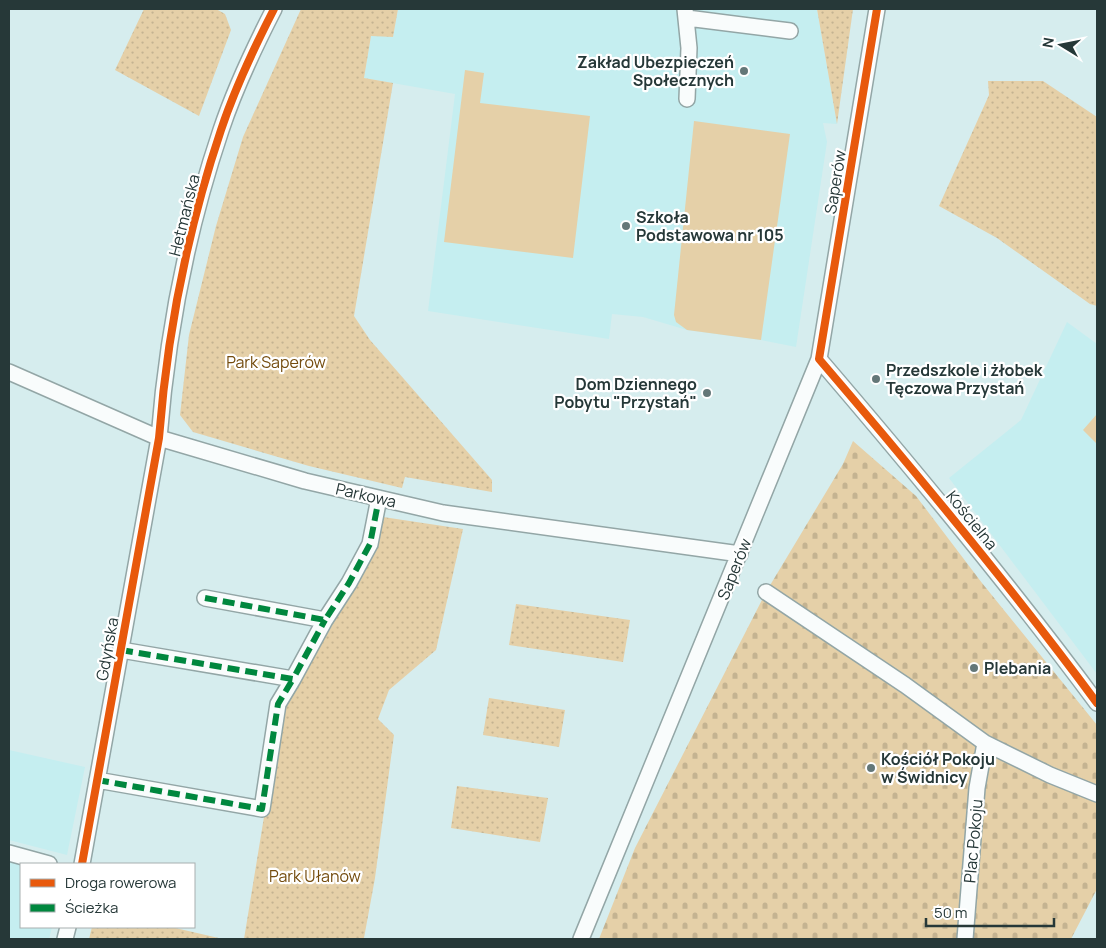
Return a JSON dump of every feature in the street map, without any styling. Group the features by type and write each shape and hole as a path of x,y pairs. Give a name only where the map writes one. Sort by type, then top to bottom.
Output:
{"street":[{"name":"Hetmańska","path":"159,438 165,372 173,324 200,200 221,129 250,56 274,9"},
{"name":"Saperów","path":"581,939 819,359 877,9"},
{"path":"687,99 689,48 686,13 790,31"},
{"name":"Kościelna","path":"819,359 908,464 1029,613 1097,703"},
{"name":"Parkowa","path":"9,372 159,438 305,481 443,513 740,554"},
{"name":"Gdyńska","path":"82,863 159,438"},
{"path":"97,780 262,809 278,704 370,544 379,498"},
{"path":"766,592 905,685 986,743 1050,775 1097,794"},
{"path":"205,598 325,620"},
{"path":"120,650 292,679"},
{"name":"Plac Pokoju","path":"964,939 977,788 986,743"},
{"path":"9,853 45,863"}],"shaded area":[{"name":"Szkoła Podstawowa nr 105","path":"398,9 817,9 837,124 823,123 827,142 796,347 761,340 687,330 643,317 612,314 609,339 428,311 455,94 364,78 371,35 393,37"},
{"path":"1067,322 1097,344 1097,674 949,478 1021,420"},
{"path":"9,750 85,767 67,855 9,840"},
{"path":"9,862 20,865 20,928 52,928 49,939 9,939"}],"green space":[{"path":"144,9 216,9 225,14 231,30 199,116 115,70"},
{"name":"Park Saperów","path":"301,9 398,9 393,37 371,36 364,78 393,83 354,316 370,340 492,480 492,492 405,477 402,488 309,466 193,432 180,415 189,335 216,226 243,137"},
{"path":"817,9 853,9 837,124"},
{"path":"465,70 484,73 480,103 590,116 573,258 444,242"},
{"path":"988,81 1043,81 1097,117 1097,306 1090,304 997,238 939,206 989,95"},
{"path":"694,121 790,134 761,340 687,330 676,322 674,315"},
{"path":"1097,414 1097,444 1083,430"},
{"path":"853,441 916,496 982,583 1097,725 1097,889 1071,939 599,939 635,848 766,592 843,464"},
{"name":"Park Ułanów","path":"383,517 463,529 436,650 389,690 378,719 394,735 375,878 364,938 367,939 244,939 281,713 296,690 378,543"},
{"path":"516,604 630,620 623,662 509,645"},
{"path":"489,698 565,710 559,747 483,735"},
{"path":"457,786 548,798 540,842 451,828"},
{"path":"92,928 175,928 223,939 89,939"}],"marked path":[{"path":"205,598 325,620 349,583 370,544 379,498"},
{"path":"121,650 293,679 325,620"},
{"path":"97,780 262,809 278,704 293,679"}],"cycle path":[{"path":"82,863 159,438 167,360 189,243 209,167 226,114 245,68 274,9"},
{"path":"877,9 819,359 961,528 1097,703"}],"place":[{"name":"Zakład Ubezpieczeń Społecznych","path":"744,71"},
{"name":"Szkoła Podstawowa nr 105","path":"626,226"},
{"name":"Przedszkole i żłobek Tęczowa Przystań","path":"876,379"},
{"name":"Dom Dziennego Pobytu \"Przystań\"","path":"707,393"},
{"name":"Plebania","path":"974,668"},
{"name":"Kościół Pokoju w Świdnicy","path":"871,768"}]}
